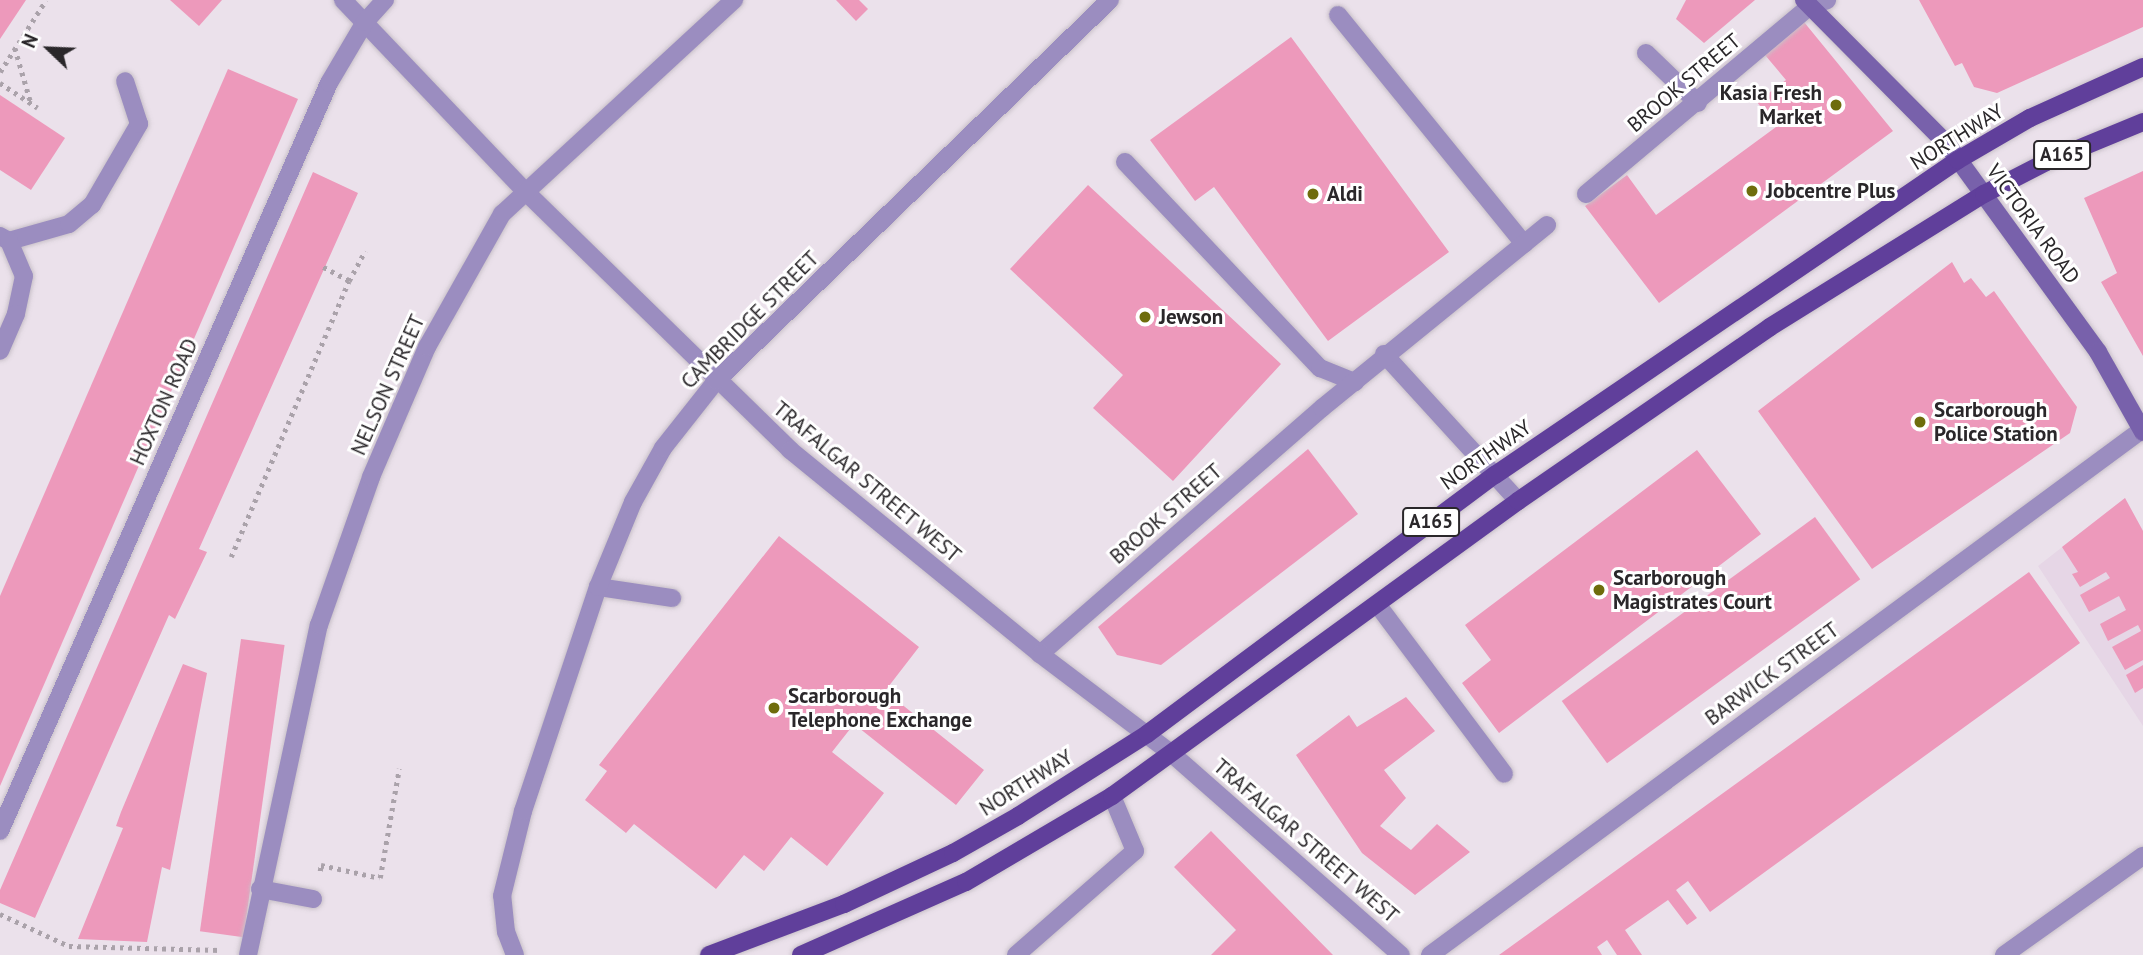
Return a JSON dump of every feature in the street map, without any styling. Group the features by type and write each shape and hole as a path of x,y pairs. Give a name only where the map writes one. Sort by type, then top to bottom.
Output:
{"main road":[{"name":"VICTORIA ROAD","path":"1814,2 1958,160 2098,352 2143,430"},
{"name":"NORTHWAY","path":"709,955 844,904 953,853 1147,734 1495,475 1958,160 2030,118 2143,67"},
{"name":"A165","path":"801,955 966,883 1112,796 1518,501 1770,327 1984,194 2046,162 2143,122"}],"street":[{"name":"TRAFALGAR STREET WEST","path":"343,0 527,193 716,381 790,450 1040,654 1171,753 1401,955"},
{"name":"HOXTON ROAD","path":"0,831 329,83 365,22 385,0"},
{"name":"NELSON STREET","path":"248,953 319,625 371,477 428,348 468,271 502,214 734,0"},
{"name":"CAMBRIDGE STREET","path":"515,955 504,923 502,896 530,786 598,587 633,502 663,448 716,381 1110,0"},
{"name":"BROOK STREET","path":"1586,194 1698,103 1814,2"},
{"path":"1338,15 1524,244"},
{"path":"1646,52 1698,103"},
{"path":"0,351 16,314 24,275 4,238 69,224 92,205 139,124 125,81"},
{"path":"1125,162 1320,368 1355,382"},
{"name":"BROOK STREET","path":"1040,654 1384,354 1546,225"},
{"path":"1384,354 1518,501"},
{"name":"BARWICK STREET","path":"1430,955 2143,430"},
{"path":"598,587 672,598"},
{"path":"1377,604 1504,774"},
{"path":"1016,955 1135,851 1112,796"},
{"path":"2004,955 2143,856"},
{"path":"260,889 313,899"}],"path":[{"path":"0,72 46,0"},
{"path":"15,48 30,103"},
{"path":"0,83 38,108"},
{"path":"230,557 349,281 365,251"},
{"path":"323,267 349,281"},
{"path":"313,899 321,865 380,878 399,769"},
{"path":"0,914 69,946 248,953"}],"shaded area":[{"path":"2125,498 2143,531 2143,726 2038,566"}],"building":[{"path":"0,0 26,0 0,39"},
{"path":"170,0 222,0 199,26"},
{"path":"836,0 859,0 868,9 856,21"},
{"path":"1686,0 1755,0 1704,43 1676,19"},
{"path":"1919,0 2143,0 2143,27 1997,93 1974,87 1962,63 1955,66"},
{"name":"Jobcentre Plus","path":"1804,22 1893,131 1659,303 1585,206 1627,175 1656,215 1776,127 1757,102 1786,80 1765,55"},
{"name":"Aldi","path":"1291,37 1449,252 1328,341 1214,187 1195,201 1150,140"},
{"path":"228,69 298,99 0,786 0,596"},
{"path":"0,95 65,138 31,190 0,170"},
{"path":"2143,171 2143,356 2101,282 2117,273 2084,198"},
{"path":"313,172 358,193 199,549 207,552 175,619 169,615 35,918 0,903 0,890"},
{"name":"Jewson","path":"1088,185 1281,364 1173,481 1093,408 1123,375 1010,269"},
{"name":"Scarborough Police Station","path":"1952,262 1964,283 1971,278 1986,297 1994,291 2077,407 2070,433 1872,569 1758,411"},
{"path":"1308,449 1358,514 1161,665 1117,655 1098,627"},
{"name":"Scarborough Magistrates Court","path":"1697,450 1761,534 1499,733 1462,683 1491,660 1465,625"},
{"path":"2125,498 2143,531 2143,660 2125,670 2112,647 2141,631 2138,625 2108,641 2100,624 2126,610 2119,596 2089,612 2080,595 2110,578 2106,572 2080,587 2072,574 2078,572 2062,547"},
{"path":"1815,517 1860,579 1607,763 1562,701"},
{"name":"Scarborough Telephone Exchange","path":"779,536 919,647 885,691 984,770 956,805 854,724 832,752 884,793 827,866 791,837 764,871 744,855 716,889 634,824 626,833 585,800 607,771 599,765"},
{"path":"2029,572 2080,643 1710,912 1688,881 1676,890 1697,918 1687,925 1668,900 1625,930 1642,955 1617,955 1607,940 1597,947 1602,955 1499,955"},
{"path":"241,639 285,645 244,937 200,931"},
{"path":"183,664 207,673 170,870 162,867 147,942 78,939 123,828 116,826 121,812"},
{"path":"2143,665 2143,688 2135,693 2126,675"},
{"path":"1406,697 1435,731 1384,770 1406,798 1380,826 1411,850 1437,824 1470,852 1415,895 1362,853 1296,755 1349,715 1357,727"},
{"path":"1211,831 1333,955 1211,955 1236,930 1174,867"}],"place":[{"name":"Kasia Fresh Market","path":"1836,105"},
{"name":"Jobcentre Plus","path":"1752,191"},
{"name":"Aldi","path":"1313,194"},
{"name":"Jewson","path":"1145,317"},
{"name":"Scarborough Police Station","path":"1920,422"},
{"name":"Scarborough Magistrates Court","path":"1599,590"},
{"name":"Scarborough Telephone Exchange","path":"774,708"}]}
